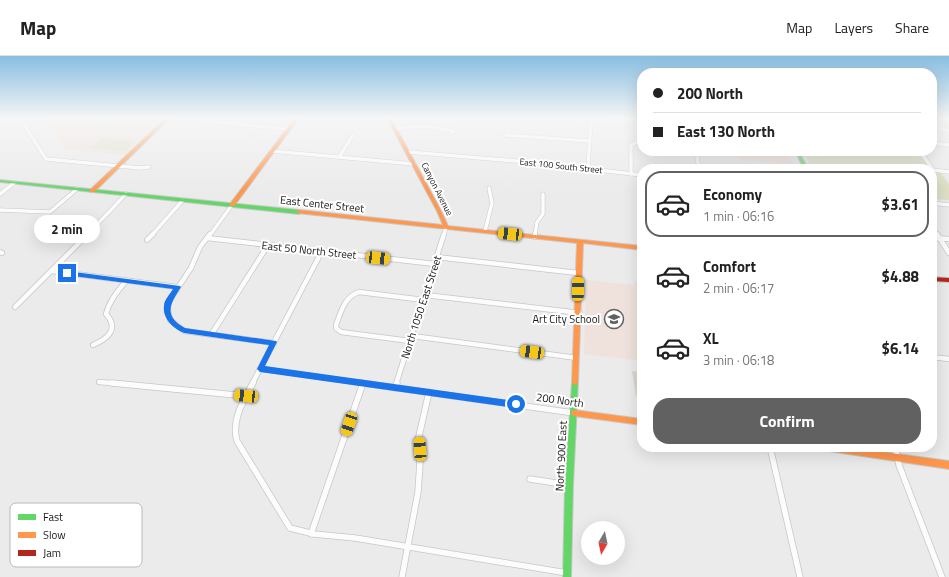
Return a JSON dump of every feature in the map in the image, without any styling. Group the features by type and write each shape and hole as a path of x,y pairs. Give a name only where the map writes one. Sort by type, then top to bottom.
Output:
{"street":[{"path":"35,142 44,158 49,160 140,168 149,167"},
{"path":"92,191 143,142"},
{"path":"274,342 211,335 184,330 176,326 170,320 167,304 191,268 196,255 207,238 278,142"},
{"path":"339,157 348,142"},
{"name":"Canyon Avenue","path":"403,142 446,227"},
{"path":"588,168 590,142"},
{"path":"631,174 631,145 637,142"},
{"path":"937,144 949,145"},
{"path":"272,151 414,164"},
{"name":"East 100 South Street","path":"408,152 588,168 637,175"},
{"path":"937,170 949,172"},
{"name":"East Center Street","path":"0,181 637,247"},
{"path":"0,194 14,183"},
{"path":"485,231 492,202 489,188"},
{"path":"0,210 46,214 77,189"},
{"path":"15,307 52,272 126,194"},
{"path":"535,236 537,222 543,214 544,194"},
{"path":"147,240 183,200"},
{"path":"937,204 949,205"},
{"name":"North 1050 East Street","path":"395,388 446,227"},
{"path":"937,235 949,253"},
{"name":"East 50 North Street","path":"207,238 435,264"},
{"path":"939,238 949,239"},
{"name":"North 900 East","path":"567,575 569,485 580,313 578,273 580,241"},
{"path":"211,335 268,245"},
{"path":"322,251 246,396 235,422 234,432 237,441 290,528 311,534 355,538 567,575"},
{"path":"436,258 578,273"},
{"path":"52,272 178,287"},
{"path":"937,279 949,280"},
{"path":"93,345 104,340 112,328 112,322 106,314 107,308 126,281"},
{"path":"410,341 341,332 336,328 336,325 348,297 354,293 359,292 424,300"},
{"path":"425,295 580,313"},
{"path":"412,336 577,358"},
{"path":"937,358 949,359"},
{"name":"200 North","path":"260,369 637,421"},
{"path":"99,382 246,396"},
{"path":"311,534 363,383"},
{"path":"402,577 409,547 418,492 420,462 419,436 429,392"},
{"path":"771,452 800,577"},
{"path":"857,452 949,465"},
{"path":"896,452 899,465 942,577"},
{"path":"530,479 569,485"}],"shaded area":[{"path":"61,142 139,142 126,155 65,149"},
{"path":"789,156 794,164 740,160 739,157 735,157"},
{"name":"Art City School","path":"586,280 634,285 634,281 637,281 637,360 584,354"}],"green space":[{"path":"97,142 135,142 125,151 90,148"},
{"path":"806,156 921,156 926,164 810,164"},
{"path":"937,172 941,173 949,184 949,200 937,199"}],"building":[{"path":"632,371 637,372 636,396"}],"traffic: fast":[{"path":"800,156 804,164"},
{"path":"0,181 299,212"},
{"path":"567,577 569,485 575,382"}],"traffic: slow":[{"path":"92,191 143,142"},
{"path":"232,205 279,142"},
{"path":"402,142 446,227"},
{"path":"299,212 637,247"},
{"path":"575,382 580,241"},
{"path":"574,413 637,421"},
{"path":"857,452 949,465"}],"traffic: jam":[{"path":"937,279 949,280"}],"place":[{"name":"Art City School","path":"614,319"}],"route":[{"path":"67,273 178,287 167,304 170,320 176,326 184,330 211,335 274,342 260,369 516,404"}]}
